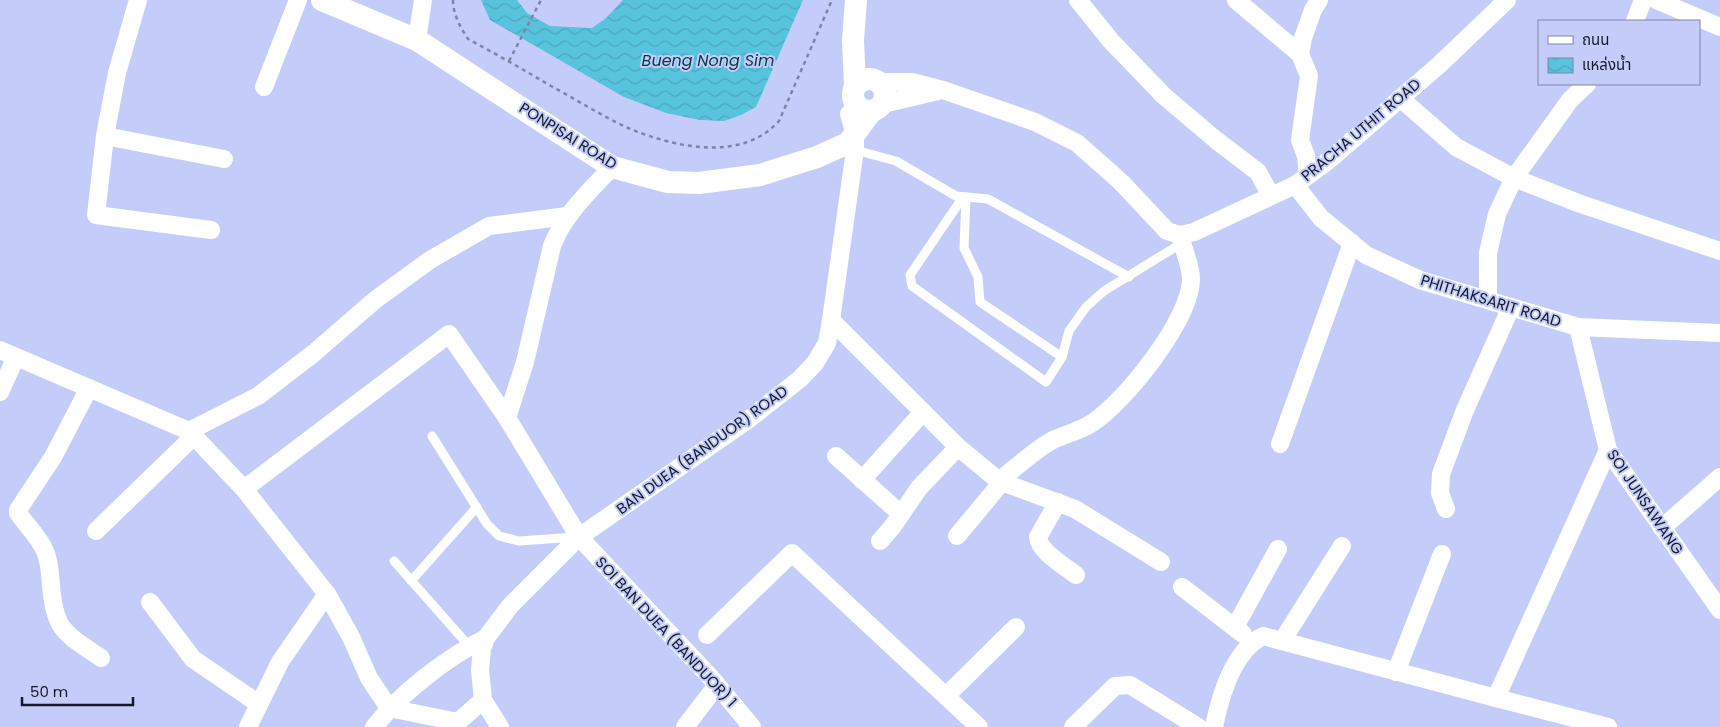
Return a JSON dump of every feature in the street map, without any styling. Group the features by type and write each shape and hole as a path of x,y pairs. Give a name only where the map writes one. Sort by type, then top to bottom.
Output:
{"street":[{"path":"138,0 117,73 105,136 96,215 211,230"},
{"path":"264,87 298,0"},
{"name":"PONPISAI ROAD","path":"322,0 417,40 612,167 668,182 699,183 760,175 818,157 861,111"},
{"path":"417,40 422,0"},
{"path":"856,0 853,40 861,111 912,82 943,90 1035,122 1077,143 1121,182 1167,231 1181,239 1191,278 1190,293 1174,328 1138,378 1108,411 1090,424 1052,440 1000,482 957,536"},
{"path":"1078,0 1111,41 1164,96 1216,140 1258,172 1271,196"},
{"path":"1236,0 1300,54 1309,76 1300,140 1306,156 1302,180"},
{"path":"1300,54 1303,38 1313,10 1319,0"},
{"name":"PRACHA UTHIT ROAD","path":"1181,239 1302,180 1328,161 1439,65 1507,0"},
{"path":"1635,20 1643,0"},
{"path":"1656,0 1720,27"},
{"path":"1488,300 1488,253 1497,214 1514,178 1570,100 1586,85"},
{"path":"1400,98 1456,148 1514,178 1578,203 1720,250"},
{"name":"BAN DUEA (BANDUOR) ROAD","path":"486,638 510,606 579,537 750,419 800,379 815,363 827,343 861,111"},
{"path":"105,136 224,159"},
{"path":"506,418 525,362 552,246 568,216 612,167"},
{"name":"PHITHAKSARIT ROAD","path":"1302,180 1322,218 1366,255 1420,280 1578,327 1720,331"},
{"path":"96,531 191,434 258,396 314,353 375,300 430,260 489,226 568,216"},
{"path":"1280,444 1352,243"},
{"path":"1446,508 1440,493 1440,474 1511,307"},
{"path":"831,320 958,447 1000,482 1075,509 1160,562"},
{"name":"SOI JUNSAWANG","path":"1578,327 1608,450 1720,610"},
{"name":"SOI BAN DUEA (BANDUOR) 1","path":"244,489 449,334 506,418 579,537 717,685 752,727"},
{"path":"0,392 8,354 191,434 244,489 327,594 351,637 369,678 389,708 458,722 482,700"},
{"path":"89,388 53,457 18,510 20,516 46,552 52,605 58,623 70,637 101,658"},
{"path":"862,480 924,412"},
{"path":"880,541 893,526 919,488 958,447"},
{"path":"1496,698 1608,450"},
{"path":"836,456 893,507"},
{"path":"1662,528 1720,477"},
{"path":"1058,502 1038,537 1038,541 1045,551 1076,575"},
{"path":"1282,641 1342,546"},
{"path":"1235,627 1278,549"},
{"path":"707,636 792,553 979,727"},
{"path":"1396,672 1442,554"},
{"path":"1182,587 1253,641"},
{"path":"248,727 280,662 327,594"},
{"path":"150,602 193,659 259,704"},
{"path":"946,696 1016,627"},
{"path":"1214,727 1218,706 1230,672 1253,641 1263,636 1608,727"},
{"path":"374,727 389,708 442,664 469,646 486,638"},
{"path":"486,638 482,648 480,670 482,700 500,727"},
{"path":"685,727 717,685"},
{"path":"1072,727 1115,686 1130,685 1198,727"}],"lane":[{"path":"861,111 896,161 948,193 956,196 988,199 1130,277"},
{"path":"965,197 910,275 912,286 1046,382 1062,357 1069,331 1086,307 1104,291 1130,277 1181,239"},
{"path":"965,197 964,248 978,277 980,302 1062,357"},
{"path":"432,436 487,524 499,536 519,541 579,537"},
{"path":"411,581 476,507"},
{"path":"394,562 469,646"}],"path":[{"path":"453,0 453,7 460,26 468,38 612,120 658,139 697,146 727,147 741,145 772,128 779,121 832,0"},
{"path":"509,62 541,0"}],"water":[{"name":"Bueng Nong Sim","path":"481,0 517,0 527,13 550,26 592,28 605,19 623,0 803,0 756,107 724,121 700,120 666,113 624,97 490,20"}]}
